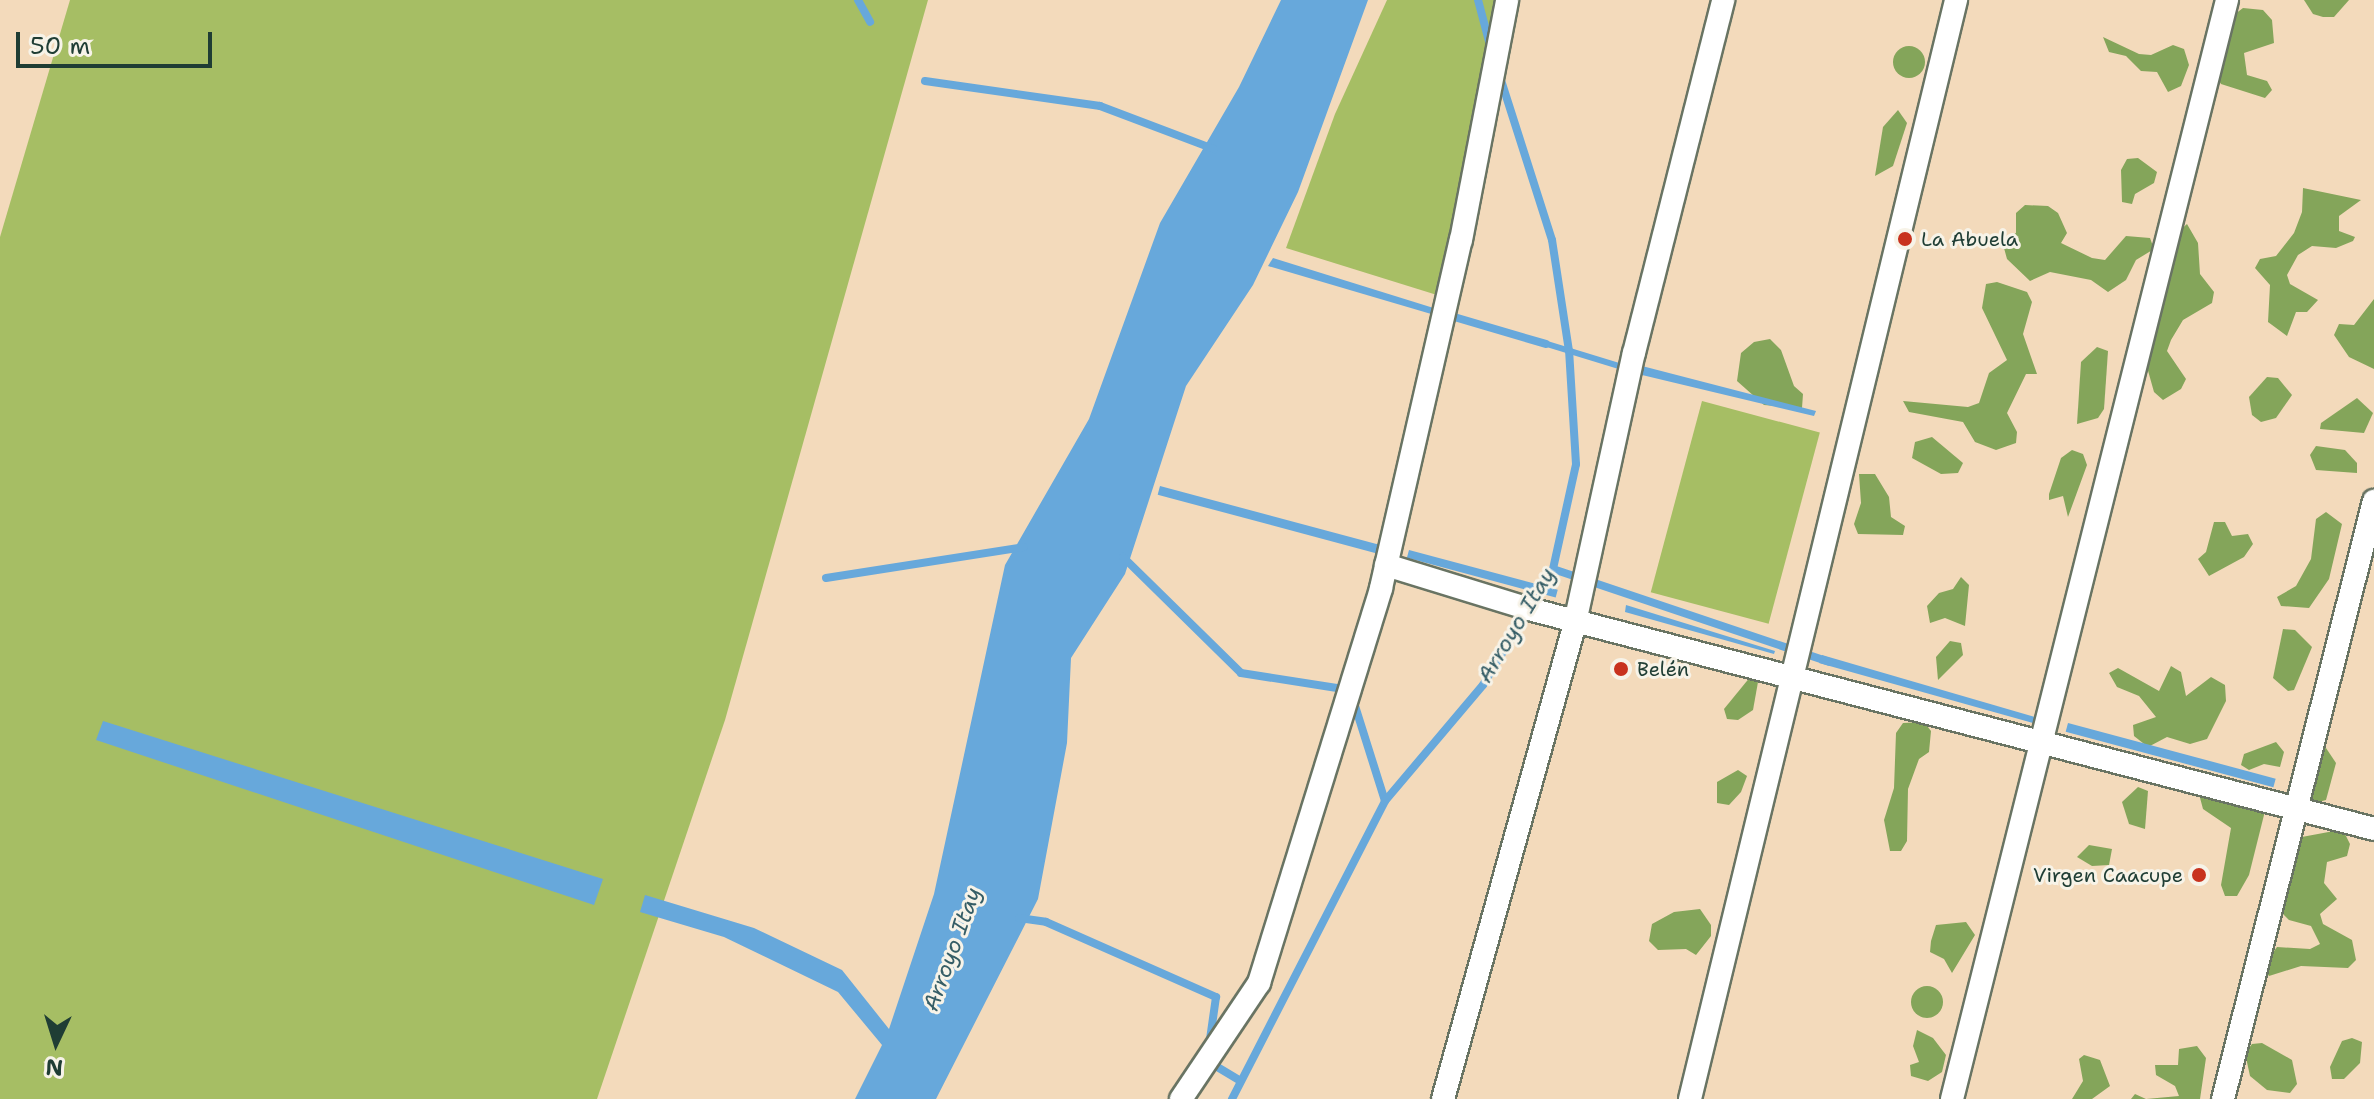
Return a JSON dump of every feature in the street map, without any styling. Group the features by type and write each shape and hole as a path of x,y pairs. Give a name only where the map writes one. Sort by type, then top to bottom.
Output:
{"street":[{"path":"1443,1099 1576,618 1634,353 1723,0"},
{"path":"1690,1099 1956,0"},
{"path":"1952,1099 2045,740 2227,0"},
{"path":"1181,1099 1259,983 1386,565 1461,240 1504,10"},
{"path":"2223,1099 2374,501"},
{"path":"1386,565 1529,609 1576,618 1792,674 2374,829"}],"green space":[{"path":"70,0 928,0 725,720 597,1099 0,1099 0,237"},
{"path":"1387,0 1513,0 1437,295 1286,248 1335,114"},
{"path":"2304,0 2349,0 2334,17 2323,17 2313,14"},
{"path":"2243,8 2263,10 2272,20 2274,43 2244,53 2247,75 2267,81 2272,90 2265,98 2221,84 2214,73 2235,14"},
{"path":"2103,37 2139,54 2151,55 2173,45 2184,49 2189,65 2181,86 2168,92 2157,72 2141,71 2126,56 2109,52"},
{"path":"1909,46 1920,51 1925,62 1920,73 1909,78 1898,73 1893,62 1898,51"},
{"path":"1898,110 1907,123 1893,166 1875,176 1883,127"},
{"path":"2138,158 2157,172 2154,183 2135,194 2132,204 2122,202 2121,170 2127,159"},
{"path":"2303,188 2361,200 2339,216 2339,231 2355,237 2353,241 2336,248 2312,246 2298,255 2287,275 2290,284 2318,300 2307,312 2296,312 2287,336 2268,322 2270,285 2255,268 2260,259 2276,256 2294,233 2302,212"},
{"path":"2025,205 2048,206 2058,213 2067,233 2061,243 2092,258 2105,260 2126,236 2150,238 2154,249 2136,260 2126,280 2108,292 2091,280 2050,272 2030,281 2007,259 2004,248 2006,238 2016,233 2016,213"},
{"path":"2187,224 2198,243 2200,274 2214,292 2212,303 2183,320 2171,340 2167,351 2186,379 2181,389 2163,400 2154,392 2145,360 2157,302 2171,278 2178,232"},
{"path":"1997,282 2027,292 2032,302 2023,334 2037,374 2026,374 2007,413 2017,432 2016,443 1996,450 1975,442 1963,422 1909,412 1903,401 1968,407 1979,403 1989,373 2007,360 1982,308 1986,284"},
{"path":"2374,299 2374,369 2349,357 2334,335 2339,324 2354,325"},
{"path":"1770,339 1781,350 1794,386 1803,394 1802,408 1764,405 1737,381 1741,353 1754,342"},
{"path":"2097,347 2108,351 2104,409 2098,418 2077,424 2081,362"},
{"path":"2267,377 2278,378 2292,395 2276,418 2261,422 2252,415 2249,397"},
{"path":"2357,398 2373,413 2364,433 2320,429 2321,423"},
{"path":"1702,401 1820,433 1769,624 1651,592"},
{"path":"1932,437 1963,463 1958,473 1941,474 1912,458 1915,442"},
{"path":"2316,446 2345,450 2357,463 2357,473 2316,470 2310,455"},
{"path":"2072,450 2083,454 2087,465 2068,517 2063,496 2049,500 2049,494 2061,458"},
{"path":"1859,474 1875,474 1889,497 1891,517 1905,526 1903,535 1858,534 1854,524 1861,503"},
{"path":"2326,512 2342,524 2329,579 2309,608 2281,606 2277,597 2296,586 2311,559 2316,519"},
{"path":"2214,522 2225,522 2232,536 2248,534 2253,544 2244,557 2209,576 2198,559 2206,552"},
{"path":"1961,577 1969,585 1965,626 1945,618 1930,623 1927,606 1939,593 1953,589"},
{"path":"2283,629 2295,630 2312,647 2294,690 2288,691 2273,678"},
{"path":"1950,641 1961,643 1963,655 1938,680 1936,657"},
{"path":"2171,666 2181,672 2186,696 2211,677 2225,685 2226,701 2207,739 2190,744 2167,737 2148,747 2134,736 2133,725 2156,717 2139,696 2117,687 2109,673 2118,668 2159,691"},
{"path":"1751,676 1758,682 1753,710 1738,720 1727,719 1724,709"},
{"path":"1924,722 1931,731 1929,752 1919,759 1908,789 1907,841 1901,851 1890,851 1884,820 1894,788 1896,733 1903,723"},
{"path":"2276,742 2284,752 2280,767 2264,764 2249,770 2241,765 2244,754"},
{"path":"2326,748 2336,763 2326,800 2315,803 2304,791 2319,749"},
{"path":"1738,770 1747,776 1741,792 1729,805 1717,803 1717,782"},
{"path":"2138,787 2148,791 2145,829 2129,824 2122,802"},
{"path":"2199,794 2266,807 2249,875 2237,896 2225,896 2221,885 2231,828 2203,809"},
{"path":"2334,831 2345,834 2350,844 2347,856 2327,862 2324,883 2337,899 2320,914 2323,924 2352,940 2356,960 2348,968 2301,966 2269,976 2262,967 2277,947 2310,949 2320,944 2311,926 2289,920 2276,907 2291,839"},
{"path":"2089,845 2112,849 2109,865 2092,866 2077,857"},
{"path":"1700,909 1711,925 1711,936 1696,955 1686,949 1658,950 1649,941 1652,924 1674,912"},
{"path":"1966,922 1975,935 1952,973 1944,959 1930,952 1931,941 1936,925"},
{"path":"1927,986 1938,991 1943,1002 1938,1013 1927,1018 1916,1013 1911,1002 1916,991"},
{"path":"1917,1030 1933,1038 1946,1055 1942,1072 1928,1081 1911,1076 1910,1065 1919,1062 1913,1046"},
{"path":"2352,1038 2362,1042 2360,1063 2344,1079 2332,1079 2330,1067 2342,1041"},
{"path":"2262,1043 2292,1060 2297,1084 2290,1093 2267,1090 2250,1076 2245,1053 2252,1044"},
{"path":"2197,1046 2206,1058 2200,1099 2146,1099 2179,1096 2175,1086 2156,1075 2155,1065 2178,1065 2179,1049"},
{"path":"2084,1055 2100,1060 2110,1086 2092,1099 2072,1099 2083,1081 2079,1059"}],"water":[{"path":"1281,0 1368,0 1298,192 1253,285 1186,386 1125,574 1071,658 1067,743 1038,899 936,1099 855,1099 882,1045 838,992 724,937 640,912 645,895 754,928 842,970 889,1029 934,894 1005,565 1089,419 1160,223 1239,87"},
{"path":"1273,258 1440,310 1438,316 1268,266"},
{"path":"1541,339 1619,363 1618,369 1539,345"},
{"path":"1642,366 1816,411 1814,416 1642,375"},
{"path":"1160,486 1378,544 1376,553 1158,495"},
{"path":"1409,550 1558,590 1556,598 1407,558"},
{"path":"1626,605 1775,651 1774,654 1625,612"},
{"path":"1822,655 2035,717 2033,723 1819,663"},
{"path":"103,721 603,879 594,905 96,740"},
{"path":"2068,723 2276,779 2273,787 2066,732"}],"waterway":[{"path":"858,0 870,22"},
{"name":"Arroyo Itay","path":"1478,0 1491,49"},
{"name":"Arroyo Itay","path":"1232,1099 1385,801 1483,685 1553,569 1576,464 1569,351 1552,240 1499,74"},
{"path":"925,81 1100,106 1214,149"},
{"path":"1444,314 1546,344"},
{"path":"826,578 1024,547"},
{"path":"1123,557 1241,673 1350,690 1385,801"},
{"path":"1553,569 1829,662"},
{"path":"1019,918 1046,922 1216,997 1209,1046"},
{"path":"1209,1062 1239,1080"}],"place":[{"name":"La Abuela","path":"1905,239"},
{"name":"Belén","path":"1621,669"},
{"name":"Virgen Caacupe","path":"2199,875"}]}
